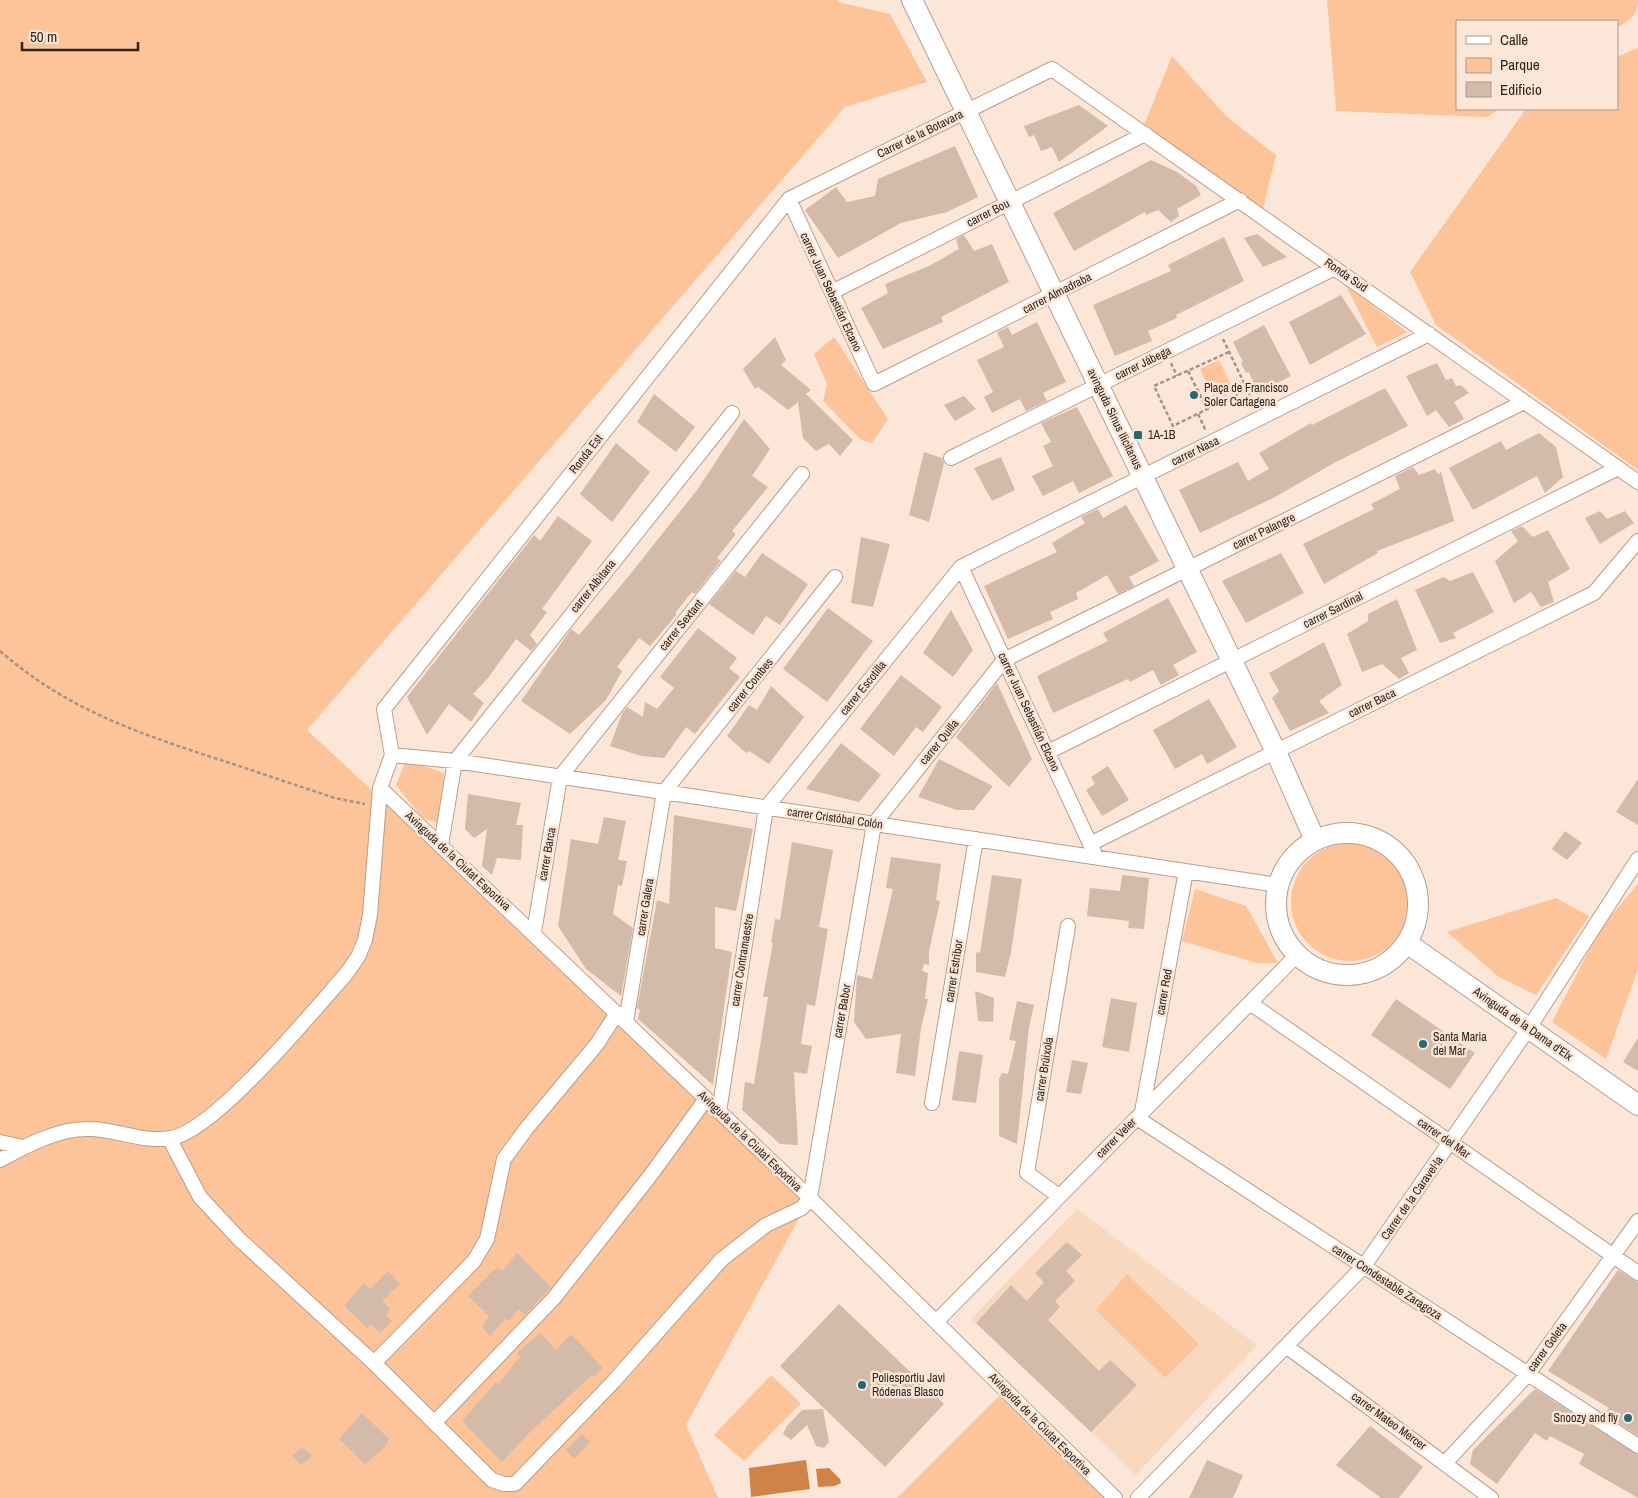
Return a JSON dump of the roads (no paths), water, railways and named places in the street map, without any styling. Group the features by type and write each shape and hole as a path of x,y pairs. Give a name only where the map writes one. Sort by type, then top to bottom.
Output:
{"street":[{"name":"avinguda Sinus Ilicitanus","path":"912,0 1276,752 1315,840"},
{"name":"Carrer de la Botavara","path":"789,199 1052,69"},
{"name":"Ronda Sud","path":"1052,69 1638,482"},
{"name":"carrer Bou","path":"832,292 1144,134"},
{"name":"carrer Juan Sebastián Elcano","path":"789,199 874,384"},
{"name":"Ronda Est","path":"392,754 384,709 789,199"},
{"name":"carrer Almadraba","path":"874,384 1240,200"},
{"name":"carrer Jábega","path":"951,458 1335,268"},
{"name":"carrer Nasa","path":"961,567 1429,334"},
{"name":"carrer Palangre","path":"1004,660 1524,402"},
{"name":"carrer Albitana","path":"455,761 732,413"},
{"name":"carrer Sardinal","path":"1048,752 1618,468"},
{"name":"carrer Sextant","path":"560,777 802,474"},
{"name":"carrer Baca","path":"1090,844 1594,593 1638,541"},
{"name":"carrer Juan Sebastián Elcano","path":"961,567 1096,858"},
{"name":"carrer Escotilla","path":"766,808 961,567"},
{"name":"carrer Combes","path":"664,792 835,577"},
{"name":"carrer Quilla","path":"874,824 1004,660"},
{"name":"carrer Cristóbal Colón","path":"392,754 455,761 1278,885"},
{"path":"0,1160 23,1147 73,1131 89,1129 152,1139 169,1138 191,1130 228,1100 297,1029 346,974 358,957 365,940 370,915 380,788 392,754"},
{"path":"441,845 455,761"},
{"name":"carrer Barca","path":"534,932 560,777"},
{"name":"Avinguda de la Ciutat Esportiva","path":"380,788 534,932 810,1198 1115,1498"},
{"name":"carrer Galera","path":"622,1018 664,792"},
{"name":"carrer Contramaestre","path":"719,1112 766,808"},
{"name":"carrer Babor","path":"810,1198 874,824"},
{"path":"1336,833 1358,833 1378,840 1400,856 1414,880 1418,901 1416,922 1407,942 1387,963 1361,974 1327,972 1316,968 1297,955 1283,935 1278,923 1276,910 1278,885 1291,859 1315,840 1336,833"},
{"name":"carrer Estribor","path":"932,1103 976,839"},
{"name":"Carrer de la Caravel·la","path":"1138,1498 1364,1266 1529,1028 1638,859"},
{"name":"carrer Red","path":"1140,1115 1186,871"},
{"name":"carrer Brúixola","path":"1059,1196 1027,1173 1068,926"},
{"name":"Avinguda de la Dama d'Elx","path":"1407,942 1638,1105"},
{"name":"carrer Veler","path":"936,1322 1297,955"},
{"name":"carrer del Mar","path":"1250,1003 1638,1273"},
{"path":"374,1363 474,1261 487,1239 504,1159 526,1129 597,1044 622,1018"},
{"path":"434,1423 554,1298 650,1176 706,1099"},
{"name":"carrer Condestable Zaragoza","path":"1140,1115 1364,1266 1638,1446"},
{"path":"169,1138 200,1198 239,1239 374,1363 492,1480 504,1484 515,1484 614,1381 722,1259 766,1225 802,1208 810,1198"},
{"path":"0,1142 23,1147"},
{"name":"carrer Goleta","path":"1445,1463 1528,1374 1638,1221"},
{"name":"carrer Mateo Mercer","path":"1286,1346 1491,1498"}],"place":[{"name":"Plaça de Francisco Soler Cartagena","path":"1194,395"},
{"name":"1A-1B","path":"1138,435"},
{"name":"Santa Maria del Mar","path":"1423,1044"},
{"name":"Poliesportiu Javi Ródenas Blasco","path":"862,1385"},
{"name":"Snoozy and fly","path":"1628,1418"}]}
